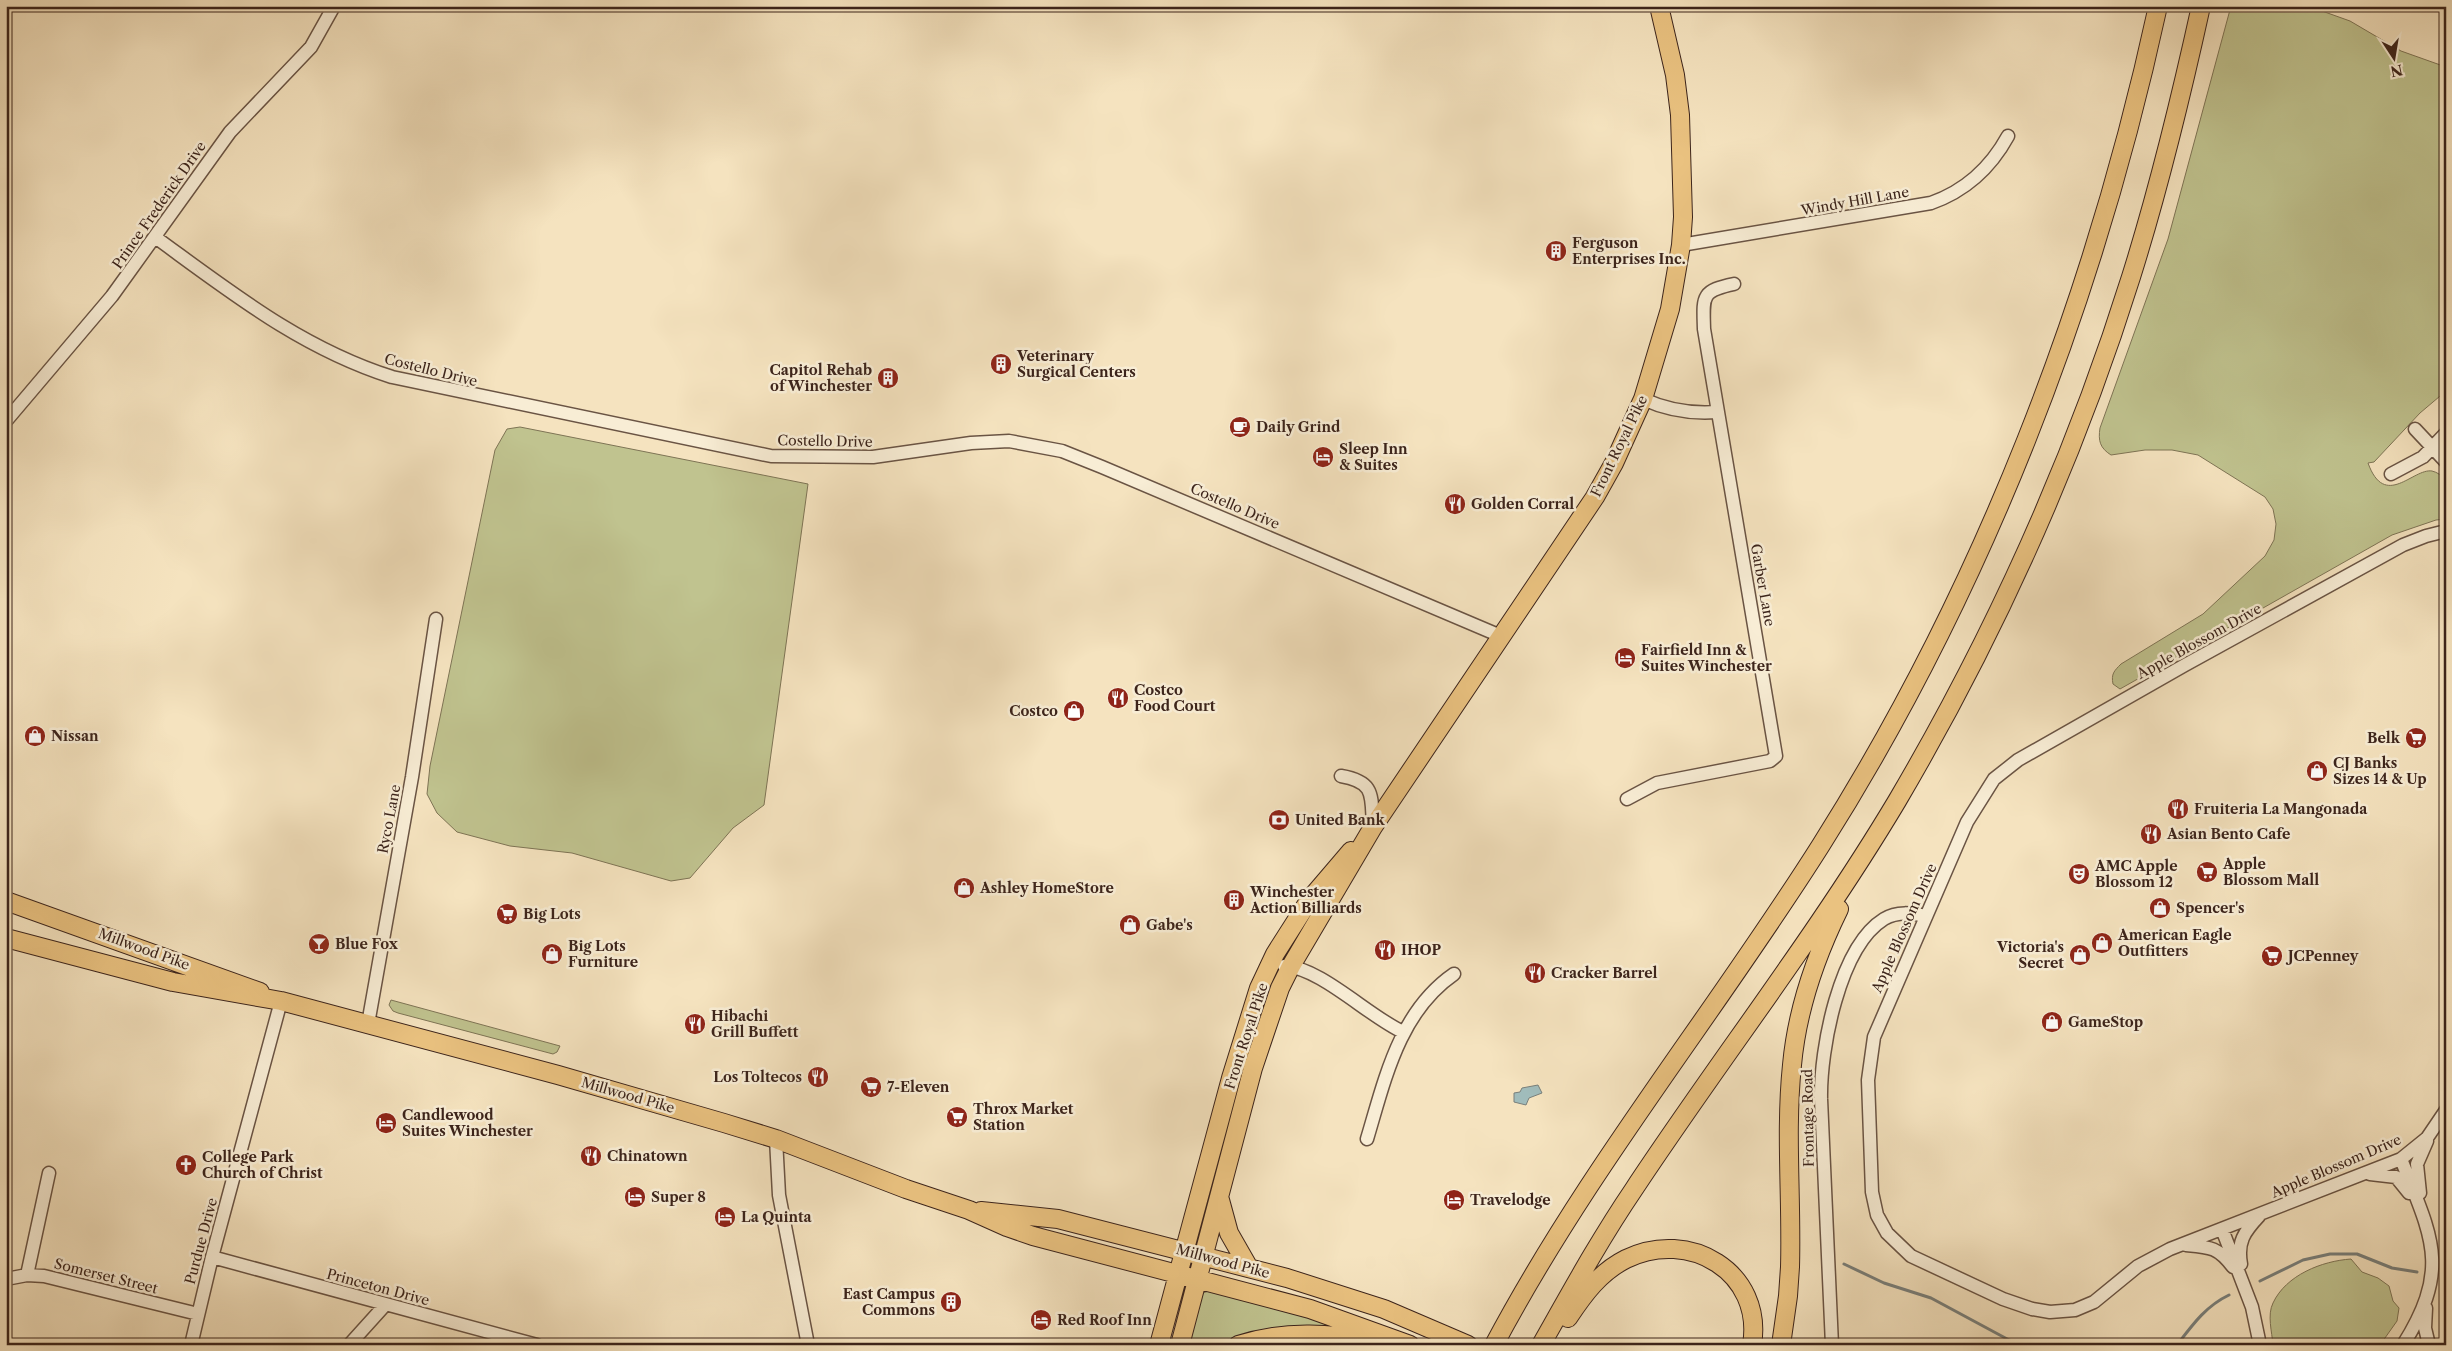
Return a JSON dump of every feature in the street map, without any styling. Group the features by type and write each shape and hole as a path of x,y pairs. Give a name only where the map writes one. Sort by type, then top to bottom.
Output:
{"highway":[{"name":"Front Royal Pike","path":"1180,1345 1262,1038 1291,966 1373,827 1503,637 1595,497 1614,463 1643,399 1670,309 1681,245 1683,160 1680,115 1675,75 1659,6"},
{"path":"1493,1345 1590,1182 1755,944 1823,842 1888,730 1961,589 2032,426 2068,328 2120,164 2158,6"},
{"path":"1541,1345 1602,1238 1801,950 1878,832 1939,726 1976,655 2031,541 2109,343 2139,251 2167,150 2201,6"},
{"name":"Front Royal Pike","path":"1159,1345 1248,1020 1270,965 1310,899 1373,827"},
{"path":"1780,1345 1789,1286 1790,1088 1798,1026 1811,975 1820,952 1878,832"},
{"name":"Millwood Pike","path":"6,901 236,982 281,1001"},
{"name":"Millwood Pike","path":"6,938 174,982 281,1001 558,1075 776,1139 906,1189 970,1210 1007,1227 1034,1236 1310,1309 1410,1345"},
{"path":"1219,1199 1229,1233 1249,1268"},
{"name":"Millwood Pike","path":"970,1210 1058,1219 1249,1268 1344,1295 1468,1345"},
{"path":"1549,1345 1588,1288 1602,1276 1636,1255 1648,1251 1675,1248 1690,1250 1713,1259 1736,1278 1751,1311 1754,1325 1752,1345"},
{"path":"1238,1345 1273,1336 1316,1332 1399,1345"}],"street":[{"name":"Prince Frederick Drive","path":"6,421 90,324 155,238 230,132 311,48 334,6"},
{"name":"Windy Hill Lane","path":"1681,245 1931,203 1950,195 1969,183 1996,155 2008,136"},
{"name":"Costello Drive","path":"155,238 284,329 338,357 392,377 771,456 873,457 971,443 999,441 1046,447 1111,470 1503,637"},
{"name":"Garber Lane","path":"1627,799 1657,783 1770,761 1776,756 1704,329 1706,297 1713,288 1734,284"},
{"path":"1643,399 1669,409 1686,412 1717,412"},
{"path":"2415,430 2446,462"},
{"path":"2391,474 2411,464 2433,449 2446,433"},
{"name":"Apple Blossom Drive","path":"2446,531 2426,536 2395,550 2153,683 2006,768 1986,790 1967,822 1880,1022 1869,1061 1872,1192 1877,1215 1887,1233 1902,1250 1923,1263 2002,1299 2032,1309 2055,1312 2075,1310 2094,1302 2138,1266 2182,1245 2401,1158 2430,1134 2446,1110"},
{"name":"Ryco Lane","path":"368,1024 412,777 436,619"},
{"path":"1341,776 1358,779 1366,786 1372,800 1373,827"},
{"name":"Frontage Road","path":"1832,1345 1821,1099 1822,1062 1827,1032 1838,993 1851,962 1876,926 1888,917 1901,913 1926,916"},
{"path":"1270,965 1291,966 1316,976 1374,1016 1403,1032"},
{"path":"1367,1139 1385,1076 1403,1032 1438,985 1454,974"},
{"name":"Purdue Drive","path":"191,1345 212,1256 281,1001"},
{"path":"2429,1345 2425,1328 2433,1255 2425,1223 2417,1164 2430,1134"},
{"path":"776,1139 779,1195 808,1345"},
{"path":"2401,1158 2425,1223"},
{"path":"27,1275 49,1173"},
{"path":"2365,1173 2390,1175 2400,1180 2425,1223"},
{"path":"2244,1284 2239,1256 2240,1242 2245,1231 2260,1214"},
{"path":"2222,1229 2253,1311 2260,1345"},
{"path":"2182,1245 2207,1247 2219,1251 2244,1284"},
{"name":"Princeton Drive","path":"212,1256 537,1345"},
{"name":"Somerset Street","path":"6,1279 27,1275 44,1276 198,1314"},
{"path":"2403,1345 2416,1322 2428,1293"},
{"path":"349,1345 386,1304"}],"green space":[{"path":"2231,6 2308,6 2350,21 2401,51 2446,67 2446,391 2420,413 2374,462 2368,463 2375,477 2383,484 2399,484 2424,472 2432,471 2438,473 2446,479 2446,519 2436,520 2392,535 2120,689 2113,684 2112,678 2121,664 2203,614 2265,556 2274,540 2276,524 2273,509 2265,497 2198,455 2172,450 2145,450 2111,455 2102,447 2099,437 2100,428 2168,239"},
{"path":"520,427 808,484 764,805 733,828 690,878 671,881 572,853 510,846 457,832 437,813 427,794 430,766 495,450 507,429"},
{"path":"391,1000 560,1046 557,1052 553,1054 398,1013 393,1011 389,1005"},
{"path":"2351,1259 2362,1272 2378,1278 2389,1286 2393,1301 2399,1308 2397,1321 2380,1345 2273,1345 2270,1318 2271,1308 2279,1293 2296,1277 2306,1271 2328,1263"},
{"path":"1209,1291 1347,1328 1312,1326 1273,1329 1250,1333 1219,1345 1186,1345 1200,1294"}],"water":[{"path":"1538,1085 1542,1093 1529,1098 1526,1105 1514,1102 1514,1093 1520,1092 1522,1088"}],"waterway":[{"path":"2260,1281 2303,1260 2330,1254 2357,1254 2392,1268 2417,1272"},
{"path":"1844,1264 1884,1283 1931,1298 2009,1340 2025,1345"},
{"path":"2177,1345 2194,1323 2213,1304 2229,1295"}],"place":[{"name":"Ferguson Enterprises Inc.","path":"1556,251"},
{"name":"Veterinary Surgical Centers","path":"1001,364"},
{"name":"Capitol Rehab of Winchester","path":"888,378"},
{"name":"Daily Grind","path":"1240,427"},
{"name":"Sleep Inn & Suites","path":"1323,457"},
{"name":"Golden Corral","path":"1455,504"},
{"name":"Fairfield Inn & Suites Winchester","path":"1625,658"},
{"name":"Costco Food Court","path":"1118,698"},
{"name":"Costco","path":"1074,711"},
{"name":"Nissan","path":"35,736"},
{"name":"Belk","path":"2416,738"},
{"name":"CJ Banks Sizes 14 & Up","path":"2317,771"},
{"name":"Fruiteria La Mangonada","path":"2178,809"},
{"name":"United Bank","path":"1279,820"},
{"name":"Asian Bento Cafe","path":"2151,834"},
{"name":"Apple Blossom Mall","path":"2207,872"},
{"name":"AMC Apple Blossom 12","path":"2079,874"},
{"name":"Ashley HomeStore","path":"964,888"},
{"name":"Winchester Action Billiards","path":"1234,900"},
{"name":"Spencer's","path":"2160,908"},
{"name":"Big Lots","path":"507,914"},
{"name":"Gabe's","path":"1130,925"},
{"name":"American Eagle Outfitters","path":"2102,943"},
{"name":"Blue Fox","path":"319,944"},
{"name":"IHOP","path":"1385,950"},
{"name":"Big Lots Furniture","path":"552,954"},
{"name":"Victoria's Secret","path":"2080,955"},
{"name":"JCPenney","path":"2272,956"},
{"name":"Cracker Barrel","path":"1535,973"},
{"name":"GameStop","path":"2052,1022"},
{"name":"Hibachi Grill Buffett","path":"695,1024"},
{"name":"Los Toltecos","path":"818,1077"},
{"name":"7-Eleven","path":"871,1087"},
{"name":"Throx Market Station","path":"957,1117"},
{"name":"Candlewood Suites Winchester","path":"386,1123"},
{"name":"Chinatown","path":"591,1156"},
{"name":"College Park Church of Christ","path":"186,1165"},
{"name":"Super 8","path":"635,1197"},
{"name":"Travelodge","path":"1454,1200"},
{"name":"La Quinta","path":"725,1217"},
{"name":"East Campus Commons","path":"951,1302"},
{"name":"Red Roof Inn","path":"1041,1320"}]}
